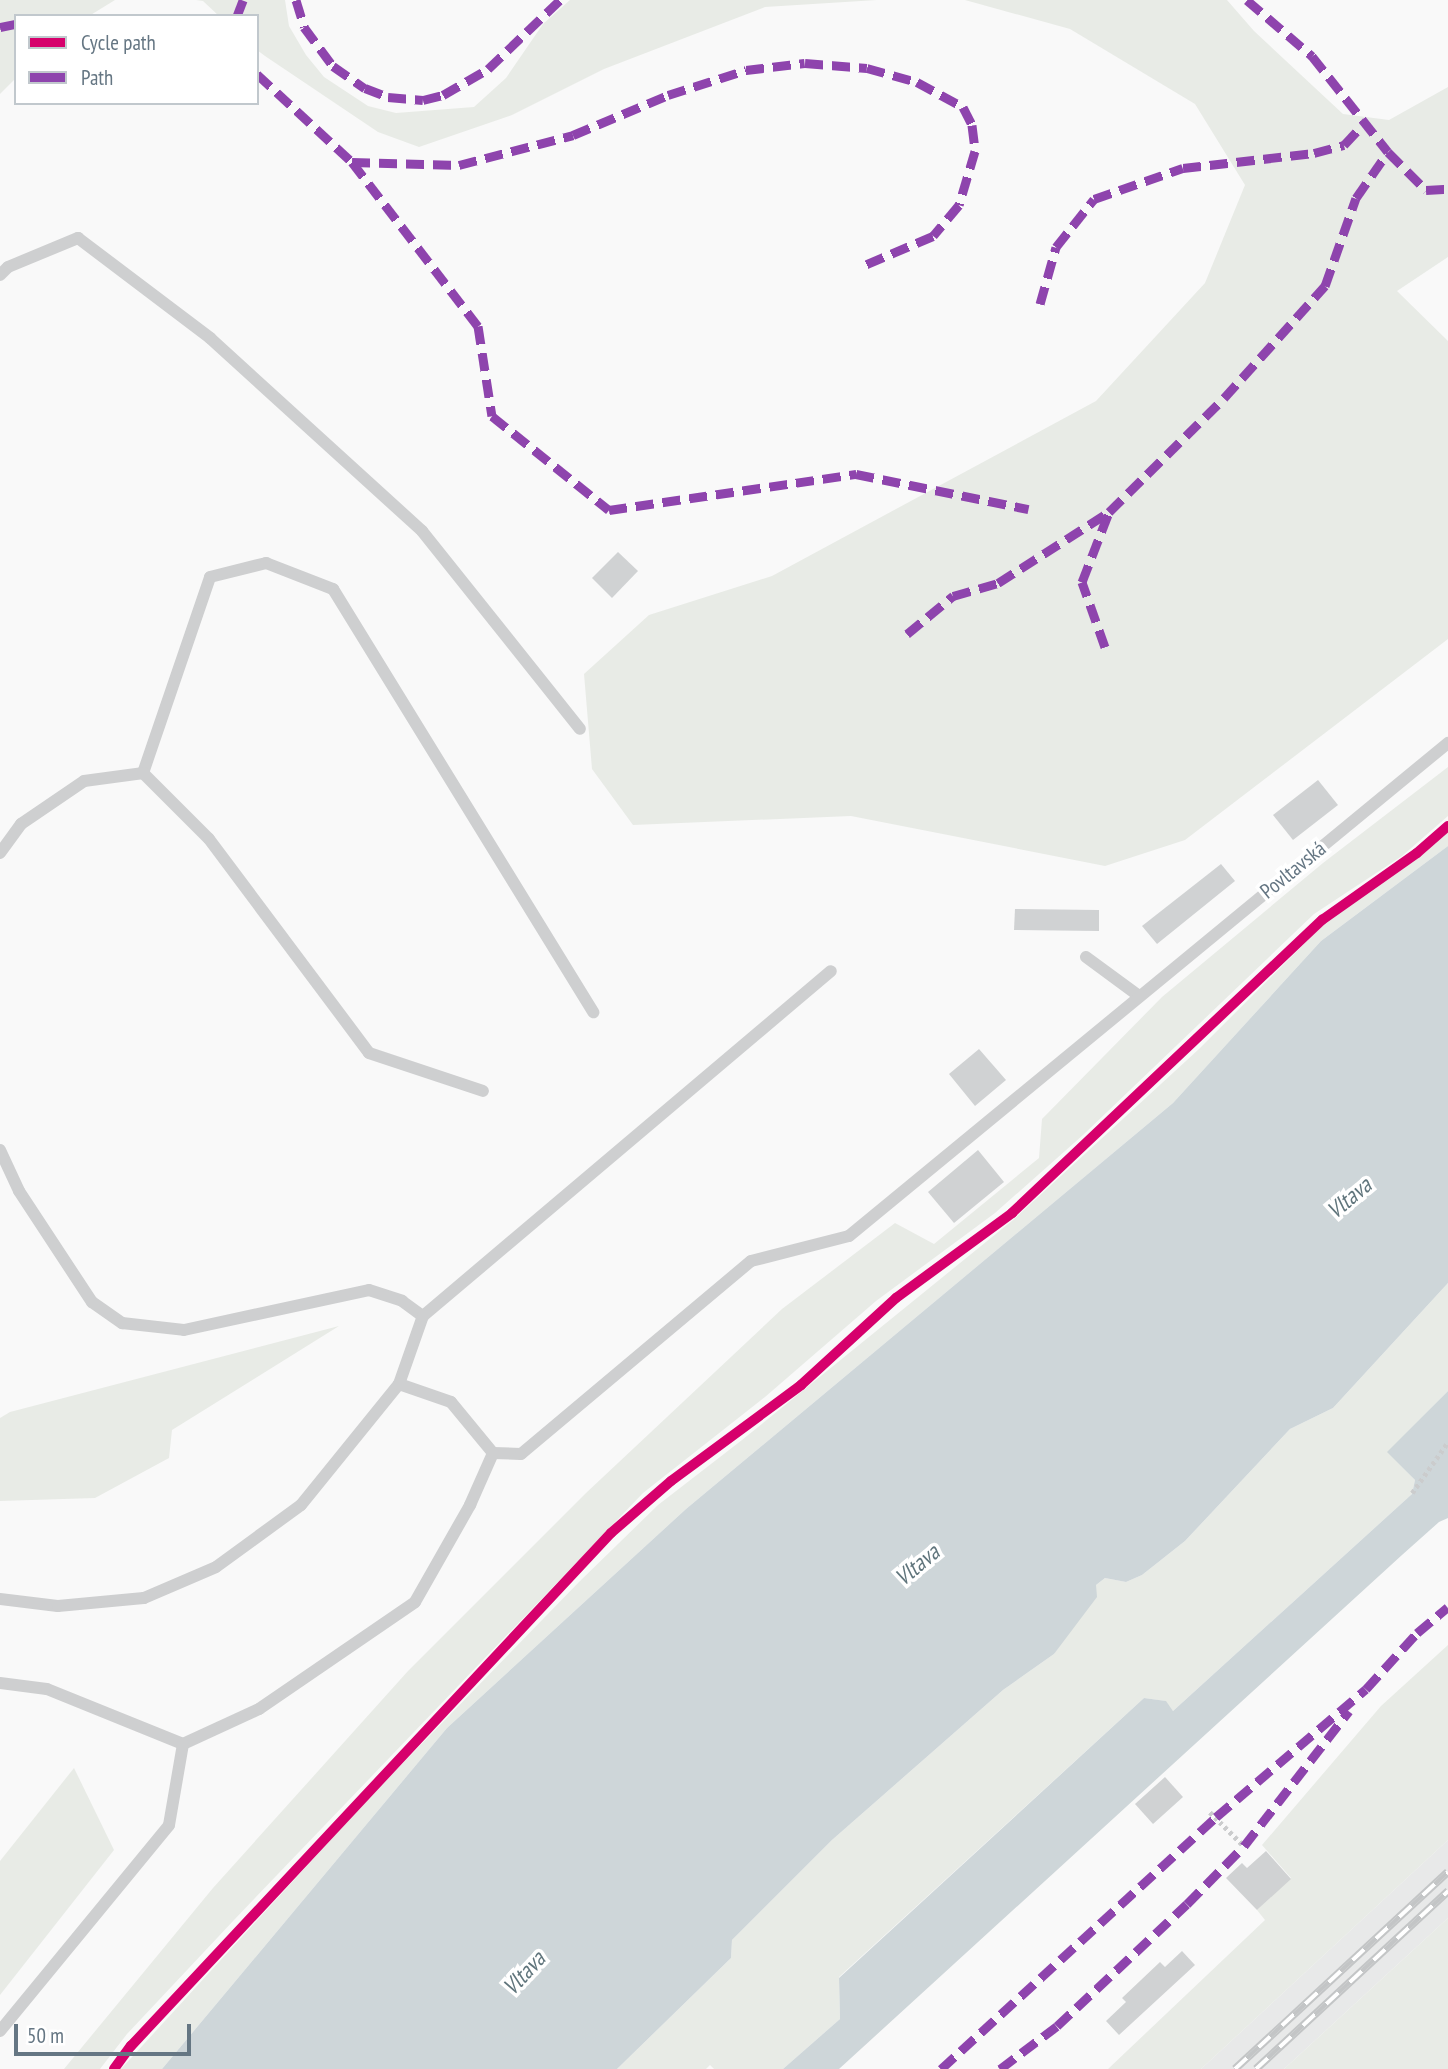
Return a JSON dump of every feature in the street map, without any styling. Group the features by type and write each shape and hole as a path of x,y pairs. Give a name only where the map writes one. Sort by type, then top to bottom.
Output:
{"lane":[{"path":"0,275 8,267 78,238 210,338 422,531 580,729"},
{"path":"142,773 210,577 266,563 333,589 593,1012"},
{"name":"Povltavská","path":"493,1453 521,1454 751,1261 849,1236 1448,743"},
{"path":"0,853 21,824 84,781 142,773"},
{"path":"142,773 209,839 369,1054 483,1091"},
{"path":"1086,957 1139,996"},
{"path":"0,1599 58,1606 144,1598 216,1567 301,1504 399,1384 423,1316 831,971"},
{"path":"0,1150 19,1191 92,1302 122,1323 184,1330 369,1290 402,1301 423,1316"},
{"path":"0,1683 47,1689 183,1744 259,1709 415,1602 470,1505 493,1453 452,1402 399,1384"},
{"path":"0,2031 169,1825 183,1744"}],"path":[{"path":"1412,1493 1448,1442"},
{"path":"1210,1812 1244,1846"}],"shaded area":[{"path":"0,0 115,0 92,14 14,14 14,80 0,94"},
{"path":"196,0 285,0 289,26 306,55 324,77 368,106 396,113 474,107 506,78 543,24 570,0 877,0 765,7 604,69 512,115 419,147 378,132 259,51 259,14 217,14 203,1"},
{"path":"965,0 1227,0 1254,31 1343,114 1389,120 1448,87 1448,257 1397,291 1448,341 1448,639 1185,840 1105,866 851,816 633,825 592,769 584,674 649,615 772,576 1096,401 1205,283 1245,185 1195,104 1070,29"},
{"path":"1448,767 1448,816 1402,856 1314,914 1083,1135 995,1213 876,1301 765,1397 643,1493 234,1920 127,2034 100,2069 64,2069 213,1888 408,1671 586,1493 782,1309 895,1223 934,1244 1039,1158 1042,1119 1162,997 1323,863"},
{"path":"1448,830 1448,846 1321,941 1173,1103 686,1509 447,1728 162,2069 121,2069 370,1797 579,1582 658,1505 1013,1220 1199,1049 1325,923"},
{"path":"1448,1283 1448,1391 1388,1452 1415,1480 1412,1494 1173,1711 1165,1701 1144,1698 839,1977 840,2019 783,2069 714,2069 710,2065 706,2069 617,2069 731,1958 732,1940 832,1840 1003,1690 1054,1654 1096,1585 1105,1578 1126,1582 1142,1575 1185,1541 1290,1429 1333,1408"},
{"path":"339,1326 172,1430 169,1458 95,1498 0,1501 0,1418 10,1412"},
{"path":"1448,1645 1448,1840 1201,2069 1108,2069 1265,1920 1257,1910 1291,1878 1262,1845 1381,1706"},
{"path":"74,1768 114,1850 0,1995 0,1861"},
{"path":"1448,1840 1448,1918 1284,2069 1201,2069"},
{"path":"1448,1918 1448,2069 1284,2069"}],"water":[{"name":"Vltava","path":"1448,846 1448,1283 1333,1408 1290,1429 1185,1541 1142,1575 1126,1582 1105,1578 1096,1585 1097,1597 1054,1654 1003,1690 832,1840 732,1940 731,1958 617,2069 162,2069 447,1728 686,1509 1173,1103 1321,941"},
{"path":"1448,1391 1448,1518 1439,1522 1402,1555 839,2069 783,2069 840,2019 839,1978 1144,1698 1166,1701 1173,1711 1412,1494 1415,1480 1387,1452"}],"building":[{"path":"618,552 638,571 612,598 592,578"},
{"path":"1318,780 1338,805 1293,840 1273,815"},
{"path":"1221,864 1235,881 1157,944 1142,926"},
{"path":"1015,909 1099,910 1099,931 1014,930"},
{"path":"979,1049 1006,1080 975,1106 949,1074"},
{"path":"978,1150 1004,1182 954,1223 928,1192"},
{"path":"1165,1777 1183,1797 1153,1824 1135,1804"},
{"path":"1266,1851 1291,1879 1257,1910 1226,1878 1242,1863 1247,1868"},
{"path":"1182,1951 1195,1965 1119,2035 1106,2021 1126,2002 1122,1998 1160,1962 1165,1967"}],"railway":[{"path":"1235,2069 1448,1872"},
{"path":"1256,2069 1448,1891"}],"marked path":[{"path":"238,14 243,0"},
{"path":"296,0 304,27 333,66 365,88 388,97 423,100 443,95 488,69 560,0"},
{"path":"1247,0 1312,56 1388,152 1426,190 1448,189"},
{"path":"0,27 14,24"},
{"path":"352,162 459,165 573,135 668,95 746,70 805,63 867,68 917,82 963,107 972,125 975,151 959,205 933,236 860,267"},
{"path":"259,76 352,162 478,326 492,416 609,510 856,474 1028,509"},
{"path":"1040,304 1056,247 1094,199 1183,168 1314,153 1344,145 1366,121"},
{"path":"907,634 953,596 998,583 1109,512 1224,398 1325,286 1356,198 1388,152"},
{"path":"1105,647 1082,582 1109,512"},
{"path":"941,2069 1216,1817 1366,1689 1417,1633 1448,1607"},
{"path":"1000,2069 1057,2026 1187,1904 1244,1846 1349,1711"}],"cycle path":[{"path":"114,2069 131,2046 611,1533 671,1481 801,1385 896,1298 1012,1213 1322,920 1417,853 1448,826"}]}
